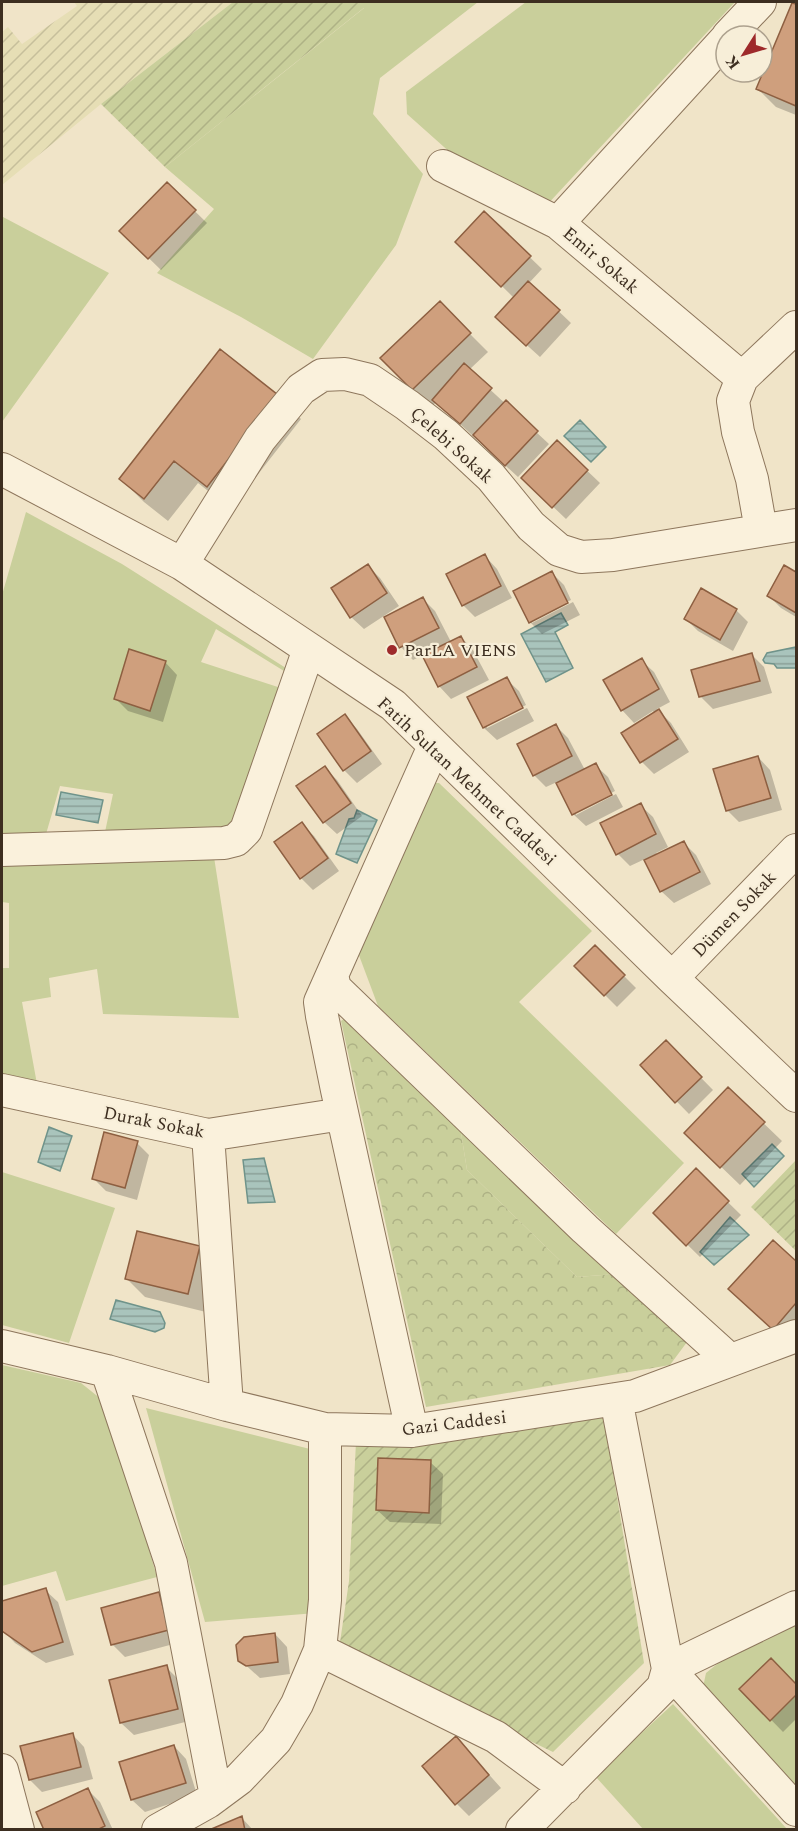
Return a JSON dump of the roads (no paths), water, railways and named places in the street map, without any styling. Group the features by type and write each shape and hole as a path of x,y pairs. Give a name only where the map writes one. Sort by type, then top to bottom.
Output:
{"street":[{"path":"739,24 760,2"},
{"path":"558,223 714,51"},
{"name":"Emir Sokak","path":"443,166 558,223 742,378"},
{"path":"761,530 752,479 738,432 734,401 742,378 796,327"},
{"name":"Çelebi Sokak","path":"182,564 260,439 301,389 322,375 345,374 370,380 407,405 446,435 491,477 531,526 559,550 570,554 581,557 613,555 796,525"},
{"name":"Fatih Sultan Mehmet Caddesi","path":"2,471 182,564 393,705 796,1096"},
{"path":"2,850 224,843 236,840 246,830 309,649"},
{"path":"412,1431 342,1114 320,1002 434,746"},
{"name":"Dümen Sokak","path":"672,978 796,850"},
{"path":"332,975 335,988 585,1229 730,1360"},
{"name":"Durak Sokak","path":"2,1090 208,1135 342,1114"},
{"path":"208,1135 227,1405"},
{"name":"Gazi Caddesi","path":"2,1346 107,1371 227,1405 325,1429 412,1431 635,1396 796,1336"},
{"path":"107,1371 171,1563 216,1796"},
{"path":"522,1830 663,1687 668,1669 616,1399"},
{"path":"158,1830 216,1796 239,1779 276,1740 297,1704 320,1650 325,1600 325,1429"},
{"path":"668,1669 796,1607"},
{"path":"320,1650 496,1737 565,1788"},
{"path":"668,1669 796,1810"},
{"path":"2,1770 18,1830"}],"water":[{"path":"580,420 606,447 591,462 564,436"},
{"path":"561,613 568,625 555,632 573,668 546,682 521,634"},
{"path":"796,647 796,668 777,668 774,664 765,663 763,660 767,653"},
{"path":"61,792 103,800 98,823 56,815"},
{"path":"357,810 377,820 357,863 336,854 349,819 354,818"},
{"path":"49,1127 72,1136 60,1171 38,1162"},
{"path":"772,1144 784,1156 754,1187 742,1174"},
{"path":"264,1158 275,1202 248,1203 243,1160"},
{"path":"730,1217 749,1235 714,1265 700,1252"},
{"path":"116,1300 160,1312 165,1323 164,1328 155,1332 110,1319"}],"place":[{"name":"ParLA VIENS","path":"392,650"}]}
